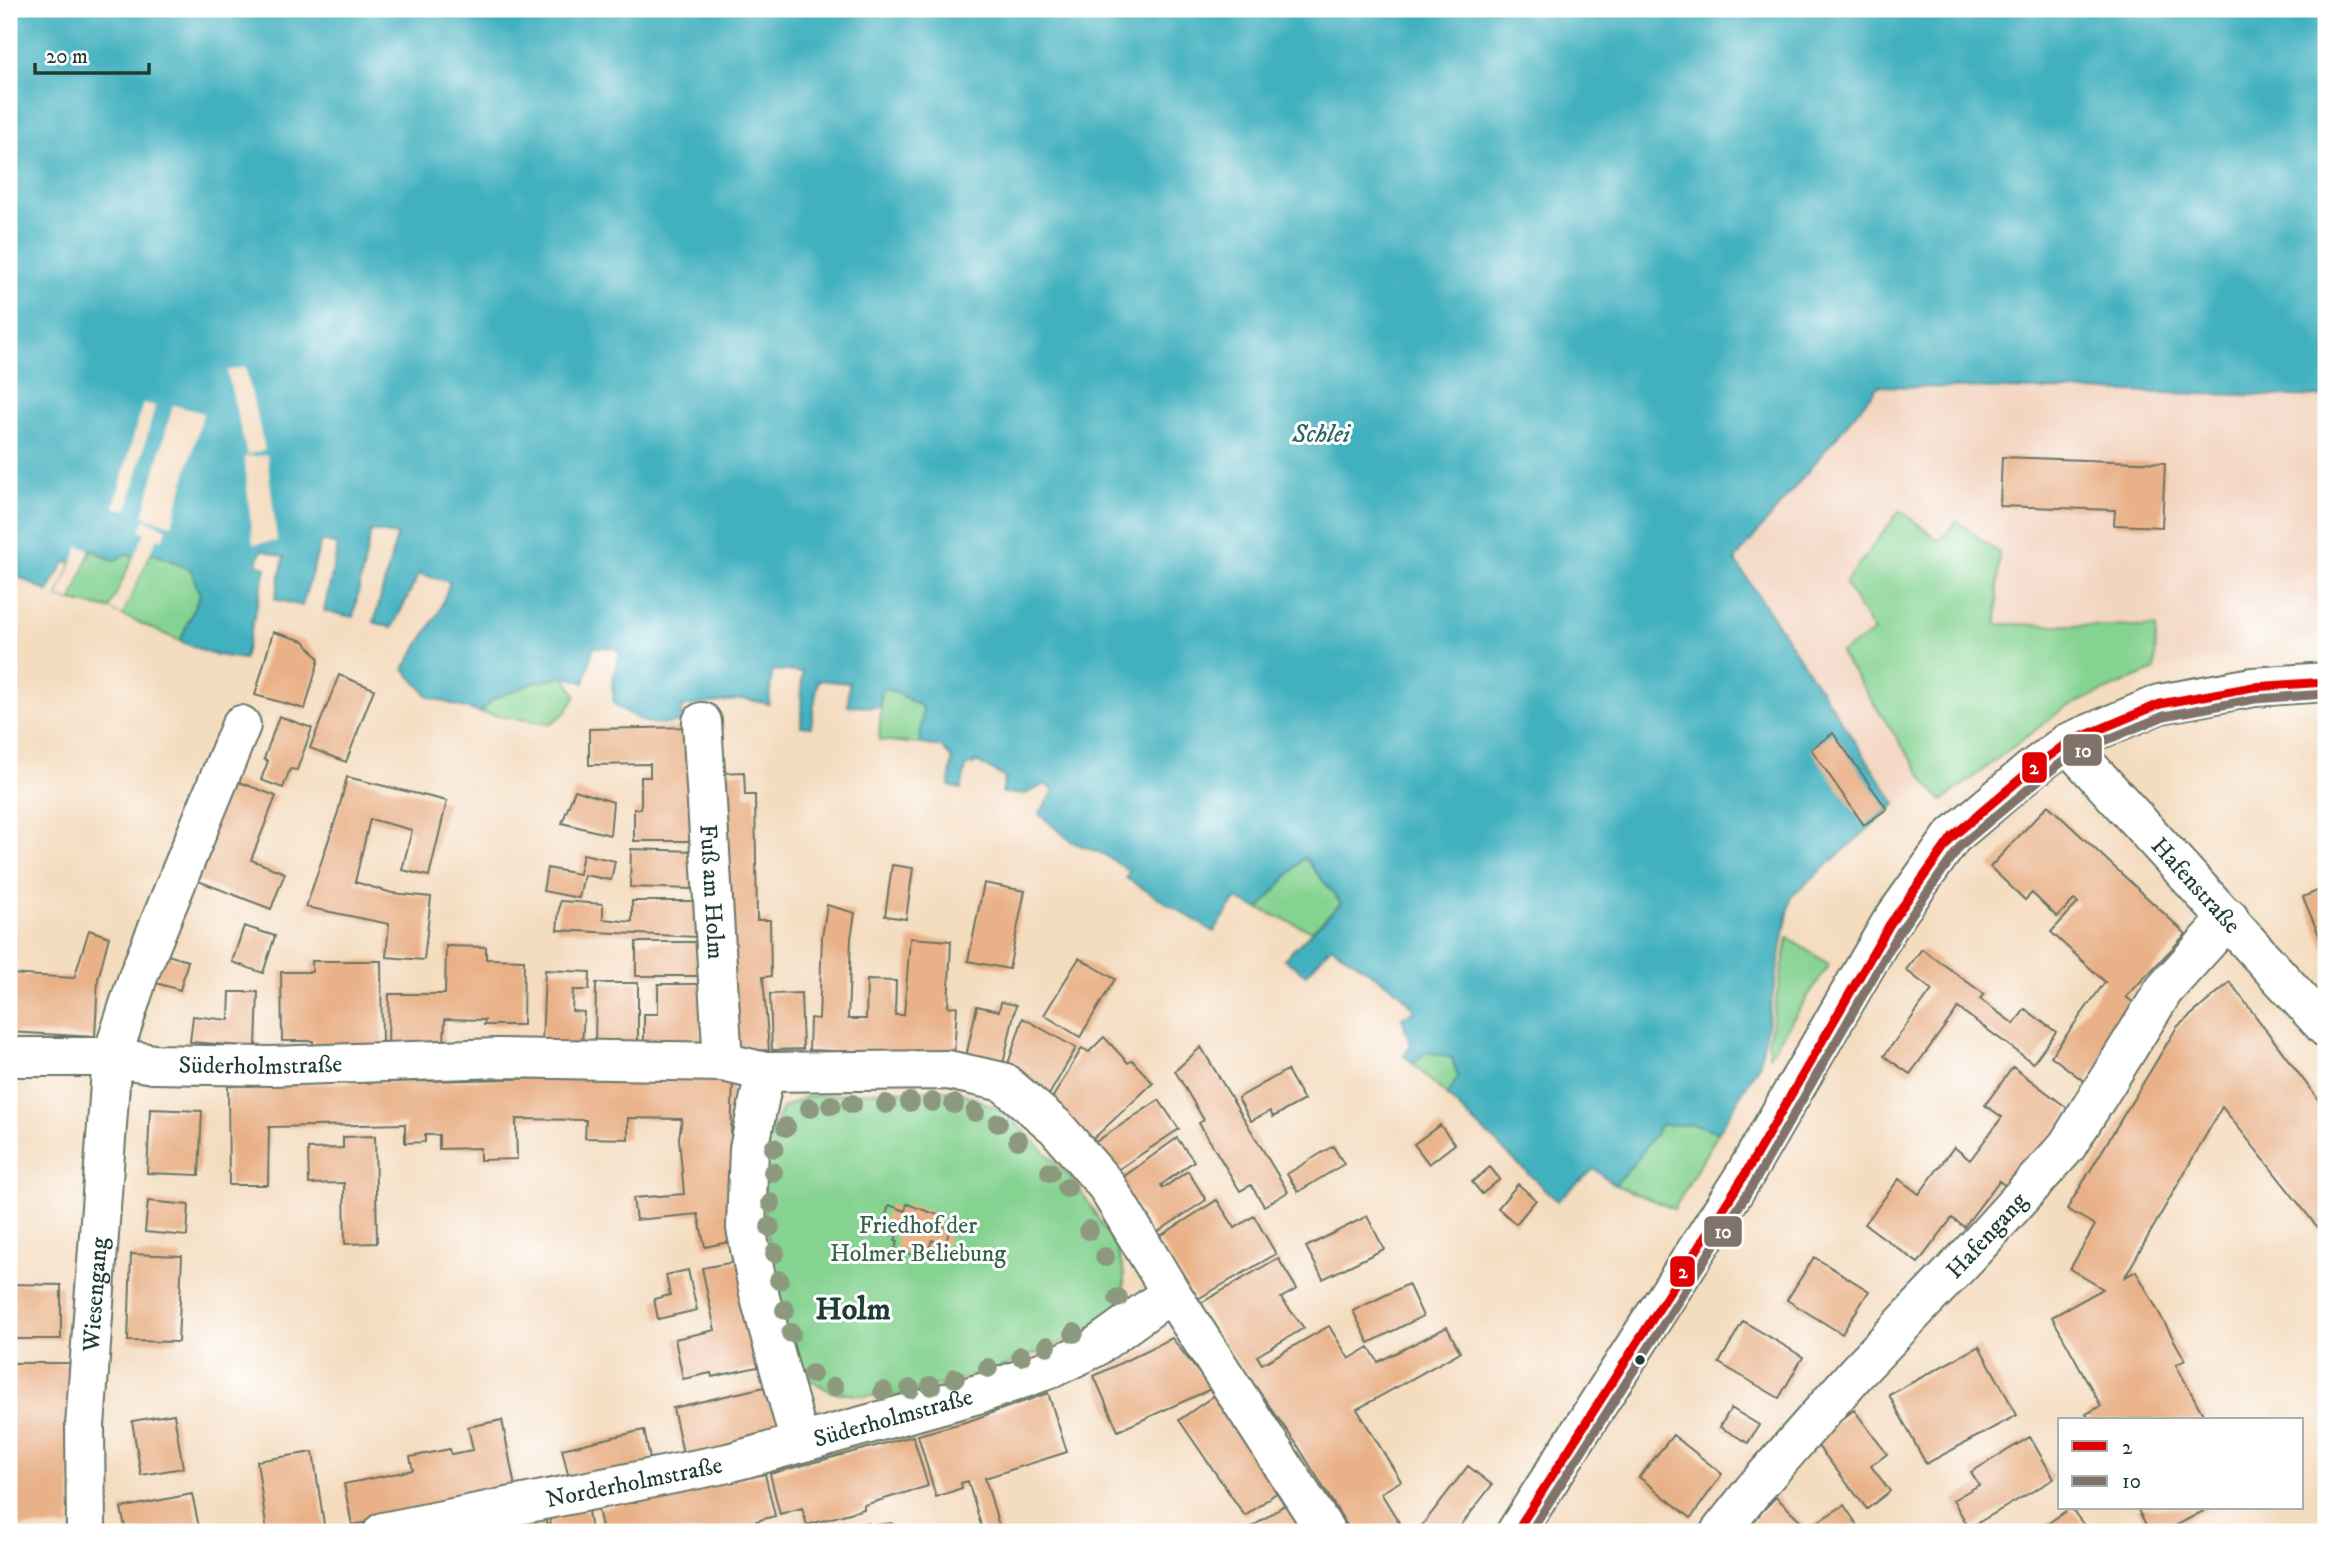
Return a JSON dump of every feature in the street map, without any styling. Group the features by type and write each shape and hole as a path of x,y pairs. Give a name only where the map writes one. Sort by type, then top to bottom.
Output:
{"street":[{"path":"1516,1532 1744,1176 1890,924 1952,837 2067,743 2160,704 2253,687 2326,682"},
{"name":"Fuß am Holm","path":"702,722 723,1062"},
{"path":"112,1057 139,974 241,725"},
{"name":"Hafenstraße","path":"2067,743 2229,918 2326,1028"},
{"name":"Hafengang","path":"1720,1532 1856,1373 1968,1256 2067,1146 2164,990 2229,918"},
{"name":"Süderholmstraße","path":"9,1057 112,1057 153,1064 271,1066 498,1058 723,1062 765,1072 948,1070 1003,1082 1056,1127 1106,1185 1171,1293 1326,1532"},
{"name":"Wiesengang","path":"86,1532 85,1426 112,1057"},
{"name":"Süderholmstraße","path":"765,1072 749,1149 746,1227 760,1298 800,1443 985,1392 1052,1368 1094,1348 1171,1293"},
{"name":"Norderholmstraße","path":"383,1532 728,1463 800,1443"}],"shaded area":[{"path":"1878,386 2326,397 2326,638 2155,670 2064,708 1942,801 1927,783 1896,804 1735,560"}],"green space":[{"path":"1900,510 1940,541 1957,521 1999,553 1997,624 2156,627 2155,670 2064,708 1942,801 1927,783 1840,653 1874,632 1845,583"},
{"path":"91,548 114,561 125,554 134,556 110,609 71,601"},
{"path":"150,551 191,570 200,595 180,641 122,615"},
{"path":"565,676 576,696 566,712 550,724 481,713 488,704 508,692"},
{"path":"882,689 893,691 923,707 920,744 879,740"},
{"path":"1304,857 1341,903 1312,931 1259,909"},
{"path":"1788,938 1829,964 1769,1056 1768,1042"},
{"path":"1427,1052 1452,1058 1458,1078 1447,1096 1413,1064"},
{"name":"Friedhof der Holmer Beliebung","path":"955,1090 1004,1111 1076,1183 1117,1249 1124,1273 1124,1290 1105,1321 1053,1347 997,1369 901,1396 832,1392 810,1380 796,1365 777,1301 764,1214 766,1143 782,1108 806,1097 883,1091"},
{"path":"1661,1125 1699,1125 1718,1133 1674,1209 1615,1185"}],"water":[{"name":"Schlei","path":"9,9 2326,9 2326,397 1878,386 1735,560 1896,804 1791,897 1760,1063 1718,1133 1699,1125 1661,1125 1615,1185 1594,1169 1557,1201 1447,1096 1458,1077 1452,1058 1427,1052 1413,1064 1404,1055 1411,1046 1402,1018 1415,1009 1399,992 1331,946 1306,975 1284,959 1341,903 1304,857 1259,909 1236,899 1214,932 1126,878 1129,871 1103,854 1072,842 1039,814 1054,791 1046,784 1025,794 1002,793 1005,778 976,761 974,765 967,764 961,789 949,786 952,759 942,747 920,744 923,707 893,691 882,689 880,707 848,706 849,683 818,680 811,727 801,726 802,672 772,670 769,704 744,699 682,707 682,721 671,724 645,722 614,704 612,683 620,652 612,648 594,647 584,683 565,676 534,683 490,700 481,713 429,697 404,669 439,612 450,582 419,574 392,628 374,622 397,535 371,531 353,617 324,611 338,545 321,541 302,606 275,599 284,557 262,550 257,563 266,568 244,659 211,654 180,641 200,595 191,570 151,552 122,615 110,609 134,556 125,554 114,561 91,549 71,601 58,597 73,560 64,563 48,592 9,572"}],"pier":[{"path":"245,367 265,450 247,455 227,371"},
{"path":"143,403 155,406 127,510 114,507"},
{"path":"173,405 203,413 172,525 143,516"},
{"path":"267,455 277,541 253,544 244,457"},
{"path":"145,519 167,529 162,540 157,538 122,615 110,609 145,533 140,530"},
{"path":"79,546 90,550 71,601 58,597"}],"building":[{"path":"2002,457 2165,463 2162,527 2114,525 2115,510 2000,506"},
{"path":"273,632 304,641 319,659 305,709 255,695"},
{"path":"339,675 374,689 346,762 310,748"},
{"path":"279,716 312,728 297,770 290,769 283,788 261,780 268,761 264,759"},
{"path":"694,727 695,841 634,841 634,809 641,809 641,777 650,777 650,764 589,765 589,729"},
{"path":"1833,733 1887,809 1864,825 1811,749"},
{"path":"744,772 745,795 755,795 757,920 770,920 771,976 763,977 769,1050 735,1052 718,773"},
{"path":"347,777 447,801 429,876 402,870 412,830 370,819 355,882 392,893 431,897 424,960 386,957 389,924 306,907"},
{"path":"231,779 276,796 251,860 285,873 271,909 193,879"},
{"path":"575,790 613,802 610,835 562,823"},
{"path":"2048,805 2186,934 2126,997 2140,1007 2085,1082 2051,1056 2105,982 2051,932 2078,903 2074,900 2057,917 2032,893 2025,900 1990,867"},
{"path":"631,849 695,851 693,889 630,887"},
{"path":"583,854 615,861 611,880 584,875 579,898 543,891 547,868 579,874"},
{"path":"892,865 913,868 906,919 885,916"},
{"path":"984,883 1025,891 1009,969 968,961"},
{"path":"2326,887 2326,952 2303,897"},
{"path":"560,901 603,904 603,919 632,922 632,901 698,901 697,937 557,930"},
{"path":"827,905 855,913 851,938 848,1019 866,1019 867,980 896,981 895,1015 904,1015 910,938 951,941 948,1007 957,1006 954,1056 809,1050 810,1018 819,1019 822,937"},
{"path":"244,926 275,936 263,973 232,962"},
{"path":"89,930 109,937 98,979 95,1037 9,1032 9,974 74,978"},
{"path":"636,942 698,942 698,976 636,976"},
{"path":"446,946 486,947 486,959 524,960 523,1025 484,1025 485,1020 445,1019 444,1047 388,1046 389,994 445,994"},
{"path":"1922,949 1984,994 1980,999 2014,1024 2025,1009 2056,1032 2033,1063 1958,1008 1910,1074 1884,1056 1932,990 1906,970"},
{"path":"164,954 188,961 180,990 156,983"},
{"path":"1079,958 1115,979 1080,1037 1044,1015"},
{"path":"312,961 381,961 382,1046 313,1047 313,1041 282,1041 281,972 312,972"},
{"path":"545,970 590,972 589,990 573,990 572,1011 584,1012 582,1046 542,1044"},
{"path":"2230,982 2326,1110 2326,1238 2222,1107 2125,1277 2136,1271 2185,1360 2176,1365 2205,1418 2089,1418 2086,1414 2101,1406 2052,1317 2103,1289 2070,1269 2095,1225 2067,1209 2177,1027"},
{"path":"596,983 638,983 638,1046 595,1046"},
{"path":"658,984 701,984 702,1046 644,1047 644,1014 658,1014"},
{"path":"230,992 258,992 256,1047 190,1042 193,1016 229,1020"},
{"path":"801,993 803,1049 772,1050 770,994"},
{"path":"1001,1002 1016,1005 1002,1069 965,1061 977,1006 999,1011"},
{"path":"1023,1018 1076,1048 1049,1095 1006,1070"},
{"path":"1104,1037 1128,1063 1132,1060 1153,1083 1092,1140 1050,1102 1082,1048 1089,1052"},
{"path":"1201,1047 1288,1192 1264,1206 1251,1185 1240,1191 1199,1123 1204,1120 1175,1071"},
{"path":"2013,1067 2070,1110 2011,1190 1999,1181 1964,1227 1952,1218 1918,1263 1865,1224 1899,1179 1919,1194 1954,1147 1970,1160 2002,1117 1985,1105"},
{"path":"1287,1070 1304,1100 1273,1117 1270,1111 1251,1121 1238,1098"},
{"path":"586,1077 733,1079 731,1136 740,1136 742,1239 705,1247 698,1214 636,1220 633,1198 684,1194 679,1138 682,1119 628,1118 628,1139 585,1138 586,1120 516,1119 517,1159 480,1160 480,1148 439,1149 439,1135 425,1135 425,1142 405,1143 405,1124 269,1127 268,1185 229,1185 228,1086"},
{"path":"1159,1100 1179,1129 1113,1173 1094,1143"},
{"path":"150,1109 202,1111 199,1175 147,1173"},
{"path":"1440,1125 1455,1144 1429,1164 1414,1144"},
{"path":"375,1136 377,1243 345,1244 344,1183 309,1184 308,1149 343,1148 343,1137"},
{"path":"1177,1138 1194,1161 1161,1185 1163,1188 1188,1171 1206,1200 1156,1233 1119,1180"},
{"path":"1333,1146 1344,1164 1298,1192 1287,1174"},
{"path":"1490,1167 1500,1179 1482,1194 1472,1182"},
{"path":"1518,1184 1536,1200 1516,1224 1498,1208"},
{"path":"1217,1200 1235,1228 1254,1216 1276,1254 1196,1300 1157,1238"},
{"path":"148,1201 189,1205 187,1236 145,1232"},
{"path":"907,1204 941,1216 938,1224 950,1229 945,1245 932,1240 925,1259 895,1249 897,1235 881,1230 889,1205 905,1211"},
{"path":"1367,1216 1384,1249 1323,1279 1306,1247"},
{"path":"131,1254 182,1256 178,1342 128,1341"},
{"path":"1814,1257 1869,1291 1842,1334 1787,1300"},
{"path":"1278,1258 1297,1289 1281,1298 1304,1328 1257,1356 1262,1364 1329,1326 1349,1359 1369,1347 1378,1362 1447,1327 1460,1352 1357,1409 1401,1481 1381,1493 1405,1532 1351,1532 1298,1446 1219,1335 1201,1303"},
{"path":"740,1261 762,1366 712,1377 711,1373 683,1379 675,1339 715,1330 702,1268"},
{"path":"688,1270 697,1310 658,1319 654,1299 670,1295 666,1275"},
{"path":"9,1284 61,1285 61,1339 9,1339"},
{"path":"1408,1284 1423,1316 1369,1343 1353,1311"},
{"path":"1743,1321 1803,1357 1779,1398 1719,1363"},
{"path":"1172,1338 1211,1389 1118,1431 1094,1376"},
{"path":"1979,1346 2017,1415 1926,1464 1889,1395"},
{"path":"9,1363 71,1363 70,1527 9,1527"},
{"path":"769,1386 780,1436 684,1458 673,1408"},
{"path":"1048,1393 1067,1452 985,1478 1001,1532 983,1532 968,1481 961,1483 962,1488 936,1497 918,1435 969,1421"},
{"path":"1218,1393 1279,1491 1245,1516 1179,1420"},
{"path":"1731,1408 1759,1425 1748,1443 1720,1427"},
{"path":"1854,1410 1887,1454 1871,1466 1890,1491 1867,1509 1814,1441"},
{"path":"174,1414 183,1468 141,1475 132,1421"},
{"path":"502,1420 516,1492 352,1525 344,1484 413,1470 410,1457 450,1449 451,1454 473,1450 468,1427"},
{"path":"644,1430 651,1464 570,1483 562,1449"},
{"path":"1673,1435 1722,1474 1691,1518 1639,1477"},
{"path":"913,1436 928,1486 864,1505 864,1509 807,1525 802,1508 780,1514 770,1474"},
{"path":"2030,1437 2054,1479 1969,1528 1953,1500 1979,1485 1971,1472"},
{"path":"313,1452 325,1531 267,1532 257,1461"},
{"path":"1468,1466 1492,1485 1456,1532 1417,1532"},
{"path":"765,1474 775,1516 756,1521 757,1532 603,1532 598,1509"},
{"path":"192,1494 200,1532 126,1532 121,1508"},
{"path":"1776,1497 1808,1528 1844,1505 1862,1532 1742,1532"},
{"path":"1286,1504 1304,1531 1255,1532 1252,1527"},
{"path":"588,1510 591,1532 551,1532 549,1515"},
{"path":"2067,1510 2072,1510 2089,1532 2036,1532"},
{"path":"2138,1510 2205,1510 2164,1532 2150,1532"},
{"path":"545,1516 548,1532 486,1532 485,1526"},
{"path":"868,1523 868,1526 892,1523 893,1532 851,1532 850,1525"},
{"path":"1647,1523 1659,1532 1639,1532"}],"transit line":[{"name":"2","path":"1516,1532 1744,1176 1890,924 1952,837 2067,743 2160,704 2253,687 2326,682"},
{"name":"10","path":"1530,1532 1754,1183 1900,931 1961,845 2073,754 2164,716 2255,699 2326,694"}],"district":[{"name":"Holm","path":"853,1308"}]}
